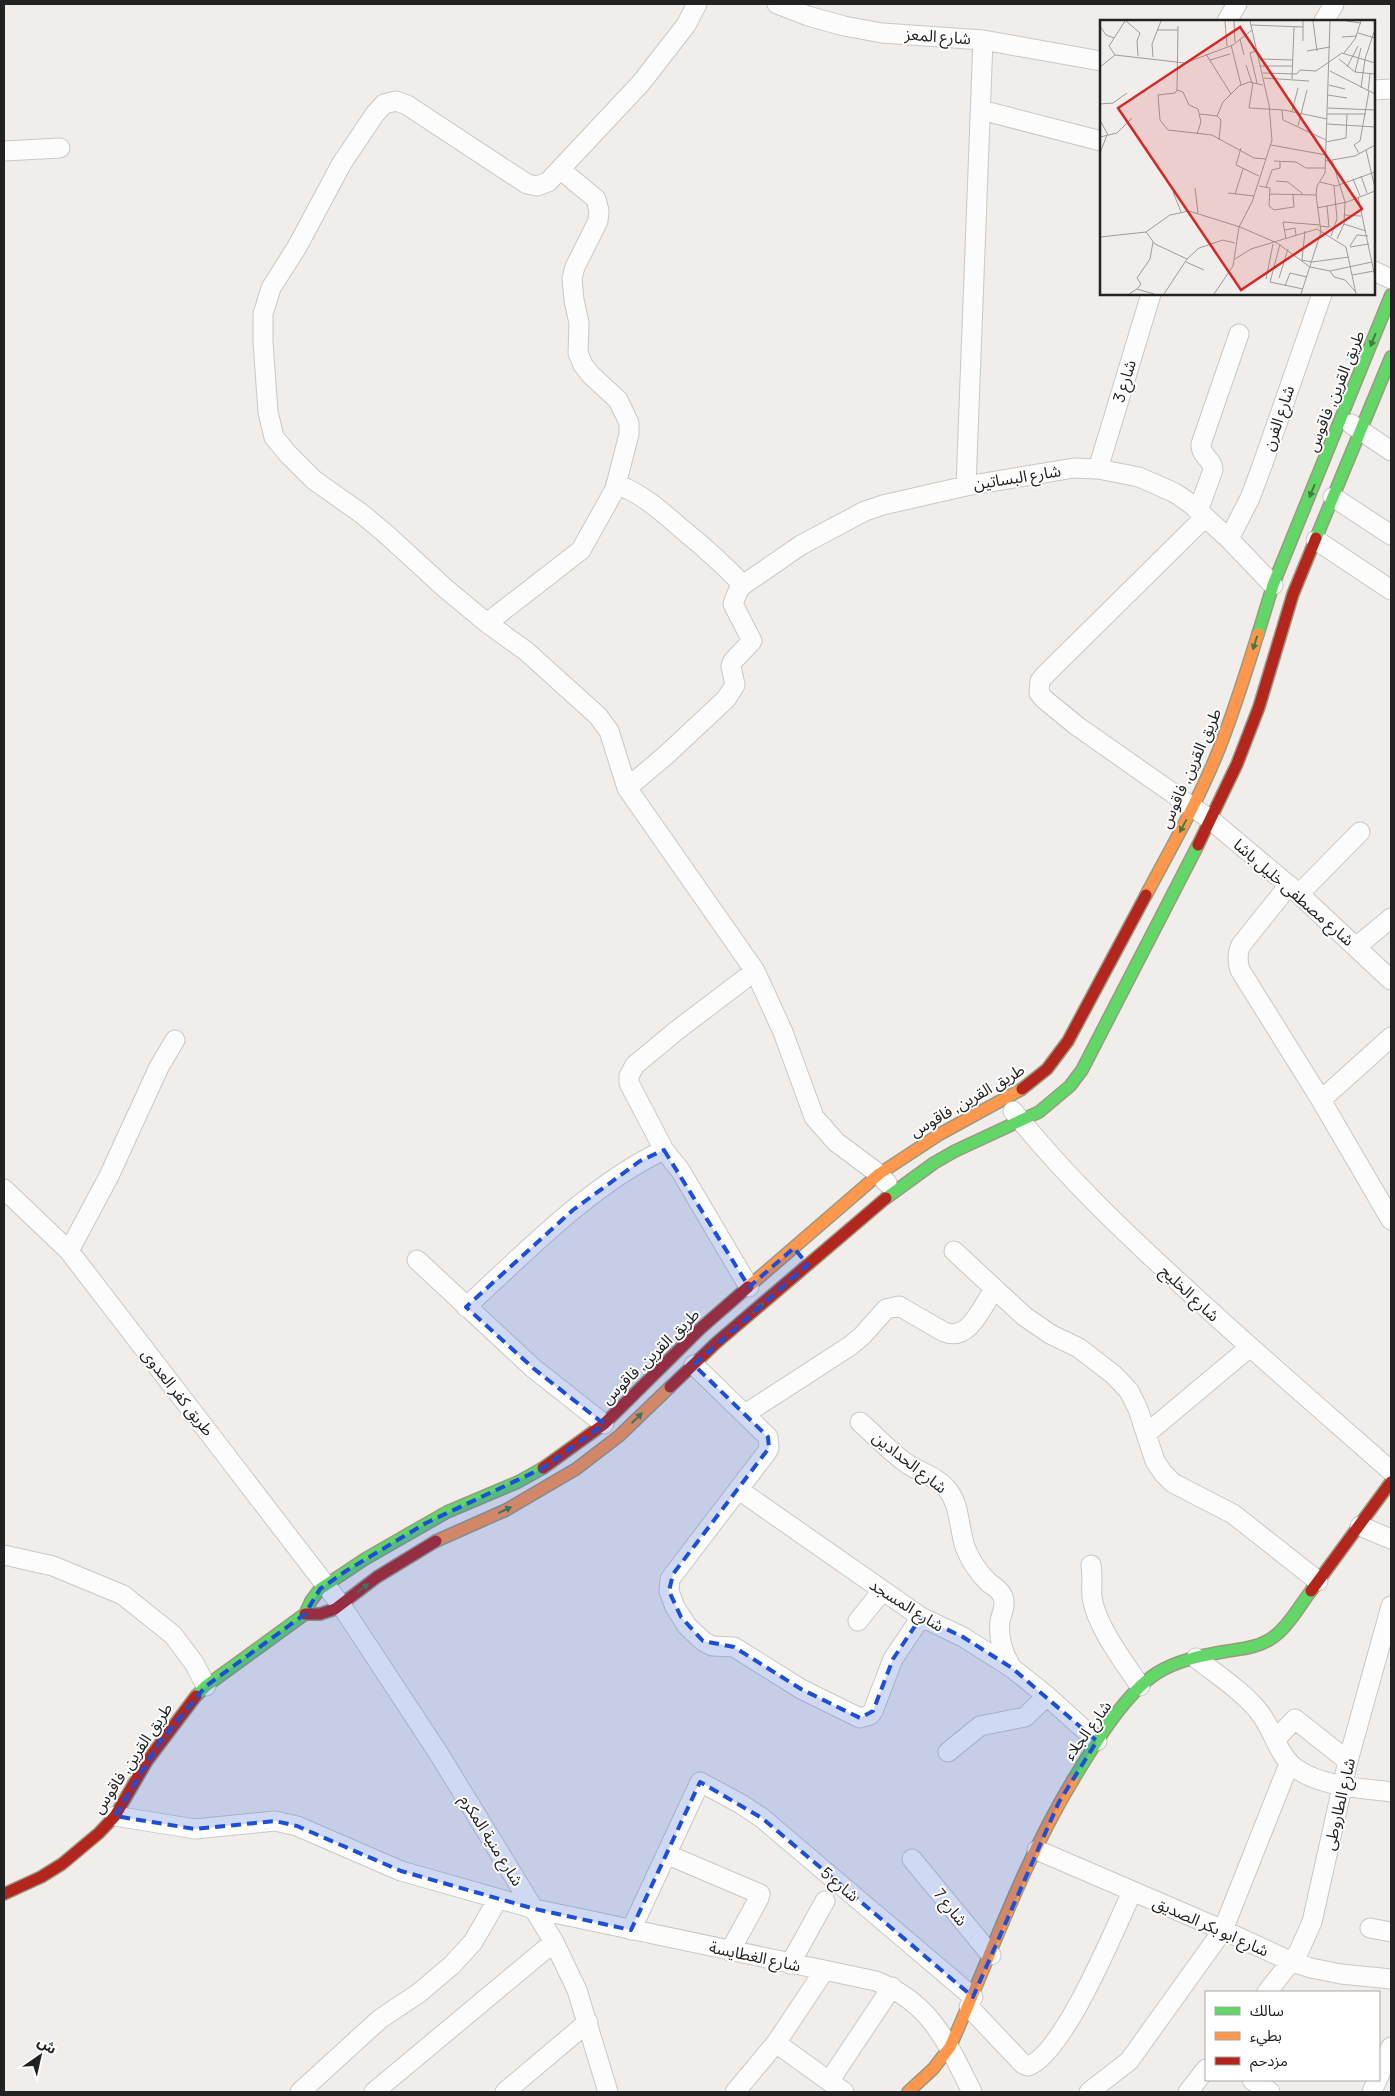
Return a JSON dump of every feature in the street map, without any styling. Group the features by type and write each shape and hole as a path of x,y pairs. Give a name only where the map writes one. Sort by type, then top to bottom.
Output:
{"main road":[{"name":"طريق القرين, فاقوس","path":"4,1894 62,1864 87,1844 115,1816 160,1741 191,1701 206,1686 305,1614 315,1595 326,1585 365,1559 426,1523 495,1493 541,1469 604,1424 701,1328 879,1174 940,1134 1005,1100 1027,1086 1047,1069 1068,1041 1193,807 1228,726 1273,585 1391,295"},
{"name":"طريق القرين, فاقوس","path":"305,1614 328,1612 341,1605 377,1577 416,1552 456,1531 514,1506 576,1469 618,1436 716,1344 895,1191 928,1167 955,1151 984,1136 1022,1121 1056,1100 1070,1086 1082,1070 1211,820 1251,728 1293,594 1360,430 1389,366"},
{"path":"794,1248 808,1265"},
{"path":"701,1328 716,1344"},
{"name":"شارع الجلاء","path":"908,2092 933,2069 950,2047 1059,1802 1097,1741 1140,1686 1156,1673 1175,1664 1245,1649 1262,1643 1275,1635 1360,1526 1391,1482"}],"street":[{"path":"697,4 686,24 641,83 548,182 537,186 527,184 407,105 396,101 384,104 375,114 342,163 297,247 270,288 263,314 268,412 274,437 314,480 380,529 446,589 486,623 526,651 598,716 609,731 627,788 755,971 784,1032 814,1117 836,1142 879,1174 895,1191"},
{"name":"شارع المعز","path":"778,4 808,16 844,26 882,33 983,40 1100,61"},
{"path":"1228,20 1237,4"},
{"path":"1325,20 1334,4"},
{"path":"966,486 983,40"},
{"path":"1375,90 1391,89"},
{"path":"981,110 1100,141"},
{"path":"4,151 60,148"},
{"path":"486,623 581,550 613,494 629,434 629,423 618,400 591,375 583,365 578,353 579,324 572,278 575,267 598,222 599,211 596,199 560,170"},
{"path":"1375,271 1391,279"},
{"name":"شارع 3","path":"1098,469 1151,295"},
{"name":"شارع الفرن","path":"1229,539 1250,498 1261,470 1322,295"},
{"path":"1201,514 1213,470 1211,463 1202,453 1201,444 1239,334"},
{"path":"1342,417 1391,451"},
{"name":"شارع البساتين","path":"743,585 801,545 856,515 883,505 966,486 1074,468 1098,469 1139,477 1175,493 1229,539 1273,585"},
{"path":"616,484 644,498 659,509 724,564 743,585 738,591 733,604 752,641 733,661 731,666 735,685 732,691 712,713 627,788"},
{"path":"1333,497 1391,535"},
{"name":"شارع مصطفى خليل باشا","path":"1201,514 1045,675 1040,681 1039,693 1077,726 1211,820 1294,889 1391,980"},
{"path":"1316,540 1391,590"},
{"path":"1360,832 1294,889 1241,945 1238,953 1238,962 1240,970 1321,1100 1391,1220"},
{"path":"1356,947 1391,918"},
{"path":"749,1287 680,1170 664,1150 630,1083 631,1071 676,1031 755,971"},
{"path":"1321,1100 1391,1038"},
{"path":"69,1251 109,1176 159,1067 175,1040"},
{"name":"شارع الخليج","path":"1005,1100 1042,1148 1131,1238 1250,1347 1391,1471"},
{"path":"466,1307 573,1210 640,1161 664,1150"},
{"name":"طريق كفر العدوى","path":"4,1190 69,1251 341,1605"},
{"path":"954,1251 1011,1306 1036,1325 1079,1348 1114,1375 1129,1391 1138,1409 1155,1461 1173,1483 1233,1514 1318,1581"},
{"path":"417,1260 533,1368 604,1424"},
{"path":"745,1414 850,1346 862,1336 886,1309 899,1306 952,1336 957,1335 970,1326 994,1289"},
{"path":"1146,1434 1250,1347"},
{"path":"694,1364 768,1438 769,1448 670,1579 669,1591 675,1607 687,1626 703,1641 712,1646 734,1647 801,1689 860,1718 870,1715 873,1711 893,1659 920,1617"},
{"name":"شارع الحدادين","path":"860,1422 902,1459 916,1469 932,1476 949,1490 954,1500 962,1536 972,1561 979,1572 1003,1595 1004,1605 1000,1620 1001,1641 1006,1660 1012,1668"},
{"name":"شارع المسجد","path":"739,1490 920,1617 963,1637 1012,1668 1047,1696 1097,1741"},
{"path":"1360,1526 1391,1539"},
{"path":"4,1555 53,1566 123,1595 172,1635 194,1663 206,1686"},
{"path":"1091,1565 1094,1606 1114,1646 1140,1686"},
{"path":"858,1621 882,1591"},
{"name":"شارع منية المكرم","path":"341,1605 439,1754 554,1942 577,1990 608,2092"},
{"name":"شارع الطاروطى","path":"1269,1991 1292,1962 1304,1943 1312,1922 1344,1786 1348,1761 1391,1606"},
{"path":"1196,1658 1261,1713 1290,1764 1307,1775 1344,1786 1391,1792"},
{"path":"948,1752 980,1726 1025,1717 1047,1696"},
{"path":"1275,1740 1295,1719 1348,1761"},
{"path":"1089,2092 1129,2062 1223,1930 1290,1764"},
{"name":"شارع 5","path":"666,1854 700,1782 741,1804 762,1818 971,2002 1023,2064 1028,2066 1037,2062 1053,2046 1074,2013 1132,1892"},
{"name":"شارع الغطايسة","path":"115,1816 195,1829 275,1821 297,1826 401,1871 535,1909 876,1981 892,1987 926,2012 942,2032 972,2092"},
{"name":"شارع ابو بكر الصديق","path":"1037,1850 1223,1930 1292,1962 1341,1974 1391,1979"},
{"path":"630,1930 666,1854 760,1894 730,1951"},
{"name":"شارع 7","path":"912,1859 991,1955"},
{"path":"300,2092 380,2019 419,1993 452,1966 473,1942 498,1899"},
{"path":"790,1964 825,1901"},
{"path":"1370,1928 1391,1932"},
{"path":"374,2092 554,1942"},
{"path":"735,2092 776,2043 824,1970"},
{"path":"776,2043 837,2086 892,1987"},
{"path":"505,2092 588,2022"},
{"path":"1380,2074 1391,2047"},
{"path":"1188,2092 1205,2070"},
{"path":"1254,2081 1270,2092"}],"highlighted area":[{"path":"664,1150 749,1287 794,1248 808,1265 694,1365 768,1437 769,1448 673,1574 669,1591 681,1617 703,1641 734,1647 801,1689 860,1718 873,1711 893,1659 921,1617 963,1637 1012,1668 1097,1741 1059,1802 973,1997 762,1818 700,1782 631,1930 535,1909 401,1871 297,1826 275,1821 195,1829 115,1816 160,1741 206,1686 305,1614 320,1589 346,1571 426,1523 541,1469 604,1424 533,1368 466,1307 573,1210 640,1161"}],"traffic: fast":[{"path":"1258,634 1273,585 1391,295"},
{"path":"1316,538 1391,357"},
{"path":"886,1198 934,1163 955,1151 1039,1112 1070,1086 1082,1070 1198,845"},
{"path":"196,1696 206,1686 305,1614 311,1601 320,1589 365,1559 447,1512 518,1482 543,1468"},
{"path":"1073,1780 1121,1707 1145,1682 1157,1673 1180,1662 1264,1643 1281,1631 1311,1591"}],"traffic: slow":[{"path":"1146,895 1209,772 1234,710 1258,634"},
{"path":"748,1287 879,1174 940,1134 1022,1089"},
{"path":"436,1541 506,1510 576,1469 619,1436 670,1387"},
{"path":"908,2092 933,2069 950,2047 1022,1878 1073,1780"}],"traffic: jam":[{"path":"1198,845 1237,764 1259,707 1293,594 1316,538"},
{"path":"1022,1089 1047,1069 1068,1041 1146,895"},
{"path":"670,1387 716,1343 886,1198"},
{"path":"543,1468 604,1424 701,1328 748,1287"},
{"path":"1311,1591 1391,1482"},
{"path":"305,1614 320,1614 335,1609 377,1577 436,1541"},
{"path":"4,1894 41,1877 62,1864 99,1833 115,1816 147,1761 196,1696"}]}
